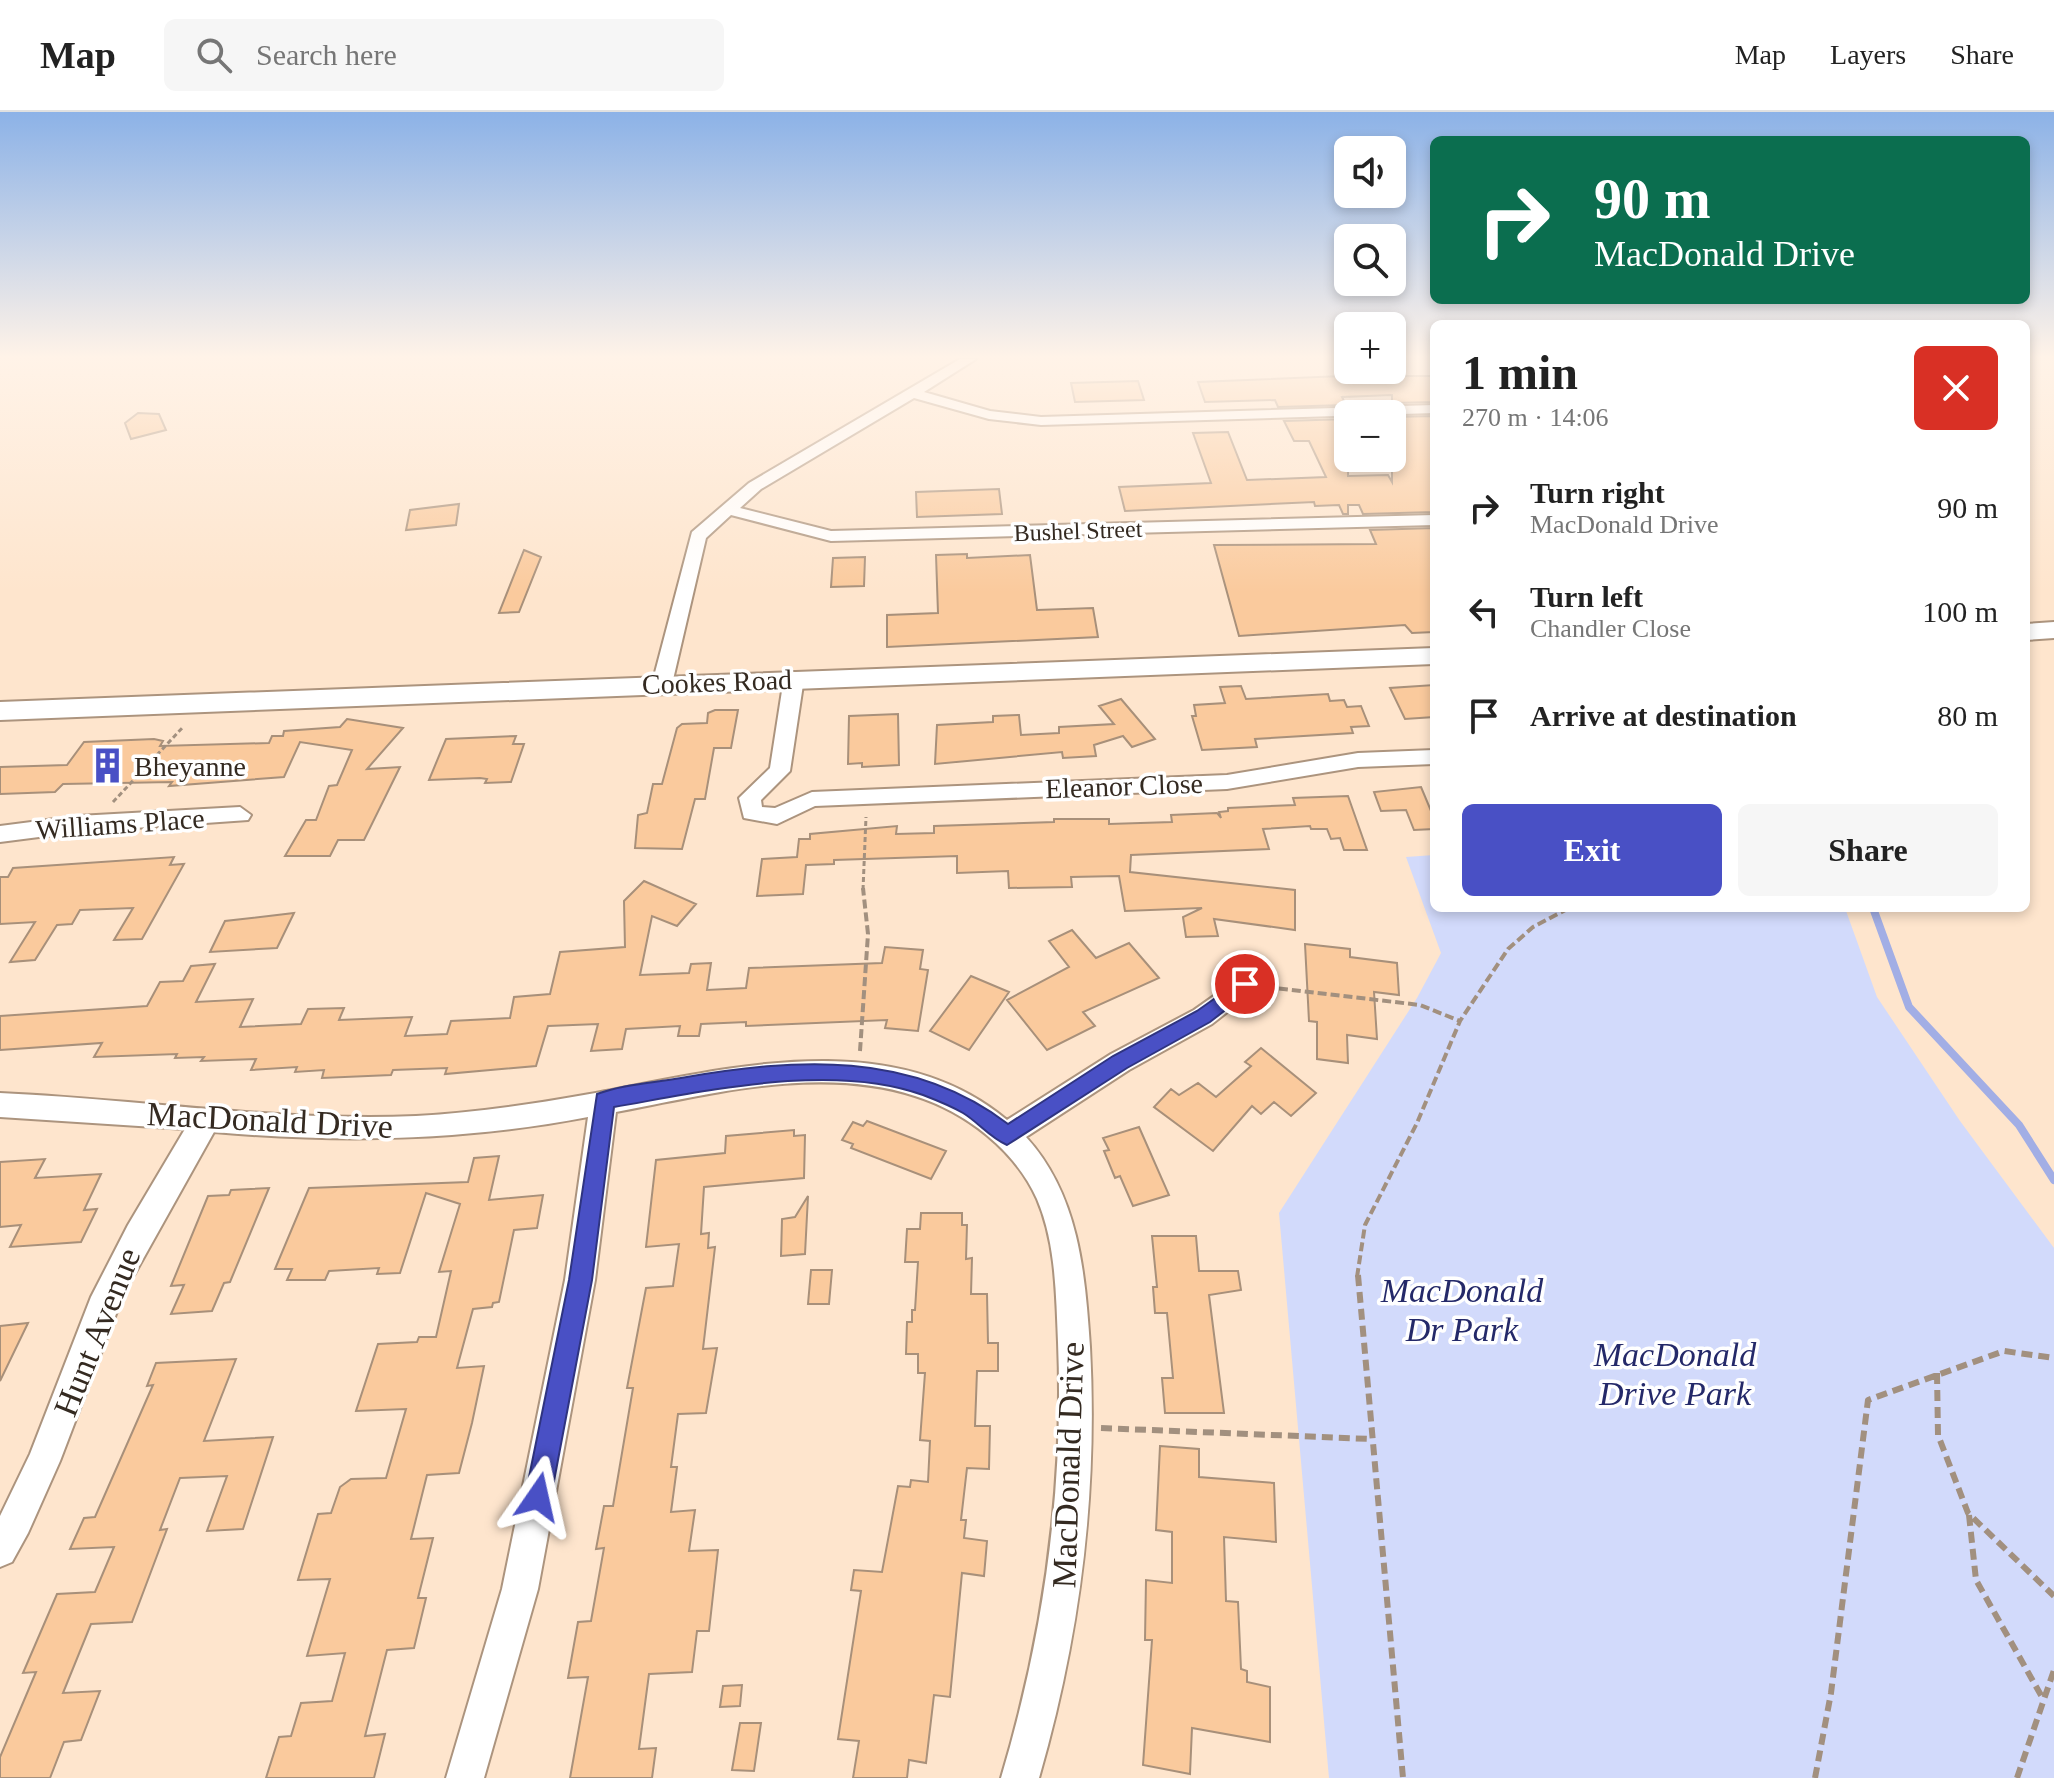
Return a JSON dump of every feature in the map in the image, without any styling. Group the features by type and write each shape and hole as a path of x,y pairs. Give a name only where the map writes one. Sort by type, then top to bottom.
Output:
{"street":[{"path":"662,684 698,536 755,486 839,437"},
{"name":"Bushel Street","path":"726,509 831,536 1430,520"},
{"path":"2030,632 2054,630"},
{"name":"Cookes Road","path":"0,711 794,678 1430,656"},
{"path":"794,678 780,771 812,799"},
{"name":"Eleanor Close","path":"780,771 750,798 752,813 777,816 812,799 1227,782 1358,760 1430,757"},
{"name":"Williams Place","path":"0,834 78,824 240,815"},
{"path":"1007,1135 1120,1062 1203,1017 1245,984"},
{"name":"MacDonald Drive","path":"0,1105 77,1106 206,1120 361,1131 477,1123 757,1077 869,1074 925,1087 970,1107 1007,1135 1040,1176 1060,1221 1069,1266 1077,1391 1073,1525 1058,1642 1020,1778"},
{"path":"465,1778 520,1589 580,1280 604,1100"},
{"name":"Hunt Avenue","path":"0,1550 56,1436 101,1310 133,1241 206,1120"}],"path":[{"path":"110,805 189,720"},
{"path":"860,1058 868,934 862,878 866,805"},
{"path":"1403,1778 1356,1286 1365,1225 1417,1123 1460,1021 1508,949 1533,927 1561,912"},
{"path":"1274,988 1420,1005 1460,1021"},
{"path":"1815,1778 1831,1693 1868,1400 2004,1351 2054,1358"},
{"path":"1937,1373 1938,1435 1968,1513 1976,1580 2018,1649 2042,1697"},
{"path":"1098,1428 1371,1439"},
{"path":"1968,1513 2054,1596"},
{"path":"2017,1778 2042,1697 2054,1670"}],"green space":[{"name":"MacDonald Drive Park","path":"1430,855 1430,912 1846,912 1877,997 1960,1121 2054,1248 2054,1778 1329,1778 1279,1213 1417,998 1441,953 1406,857"}],"building":[{"path":"1194,437 1230,437 1247,480 1326,477 1309,441 1294,441 1292,437 1334,437 1334,472 1348,472 1348,476 1388,475 1392,482 1392,472 1406,472 1406,437 1430,437 1430,512 1363,514 1359,505 1348,505 1348,514 1343,514 1339,505 1315,506 1314,502 1125,511 1119,487 1211,483"},
{"path":"999,489 1002,514 917,517 916,492"},
{"path":"459,504 456,525 406,530 410,510"},
{"path":"1430,528 1430,632 1412,633 1405,625 1239,636 1214,545 1376,544 1370,530"},
{"path":"524,550 541,557 519,612 499,613"},
{"path":"967,554 967,558 1030,555 1037,610 1093,608 1098,637 887,647 887,615 938,613 936,555"},
{"path":"865,557 864,586 831,587 833,558"},
{"path":"1430,685 1430,717 1405,719 1390,688"},
{"path":"1241,686 1246,699 1328,694 1330,701 1344,700 1347,707 1361,706 1369,726 1351,727 1353,733 1255,739 1257,747 1202,750 1192,716 1196,716 1194,705 1225,703 1220,687"},
{"path":"1121,699 1155,739 1132,747 1123,736 1094,745 1096,756 1063,758 1062,752 935,764 937,725 993,722 993,716 1019,715 1021,735 1059,733 1059,727 1114,724 1099,706"},
{"path":"738,710 731,748 714,748 705,799 695,799 682,849 635,848 638,815 647,813 653,784 662,784 677,728 682,724 707,723 708,713"},
{"path":"898,714 899,765 862,767 862,763 848,764 849,716"},
{"path":"347,719 403,728 367,769 400,767 364,840 338,840 330,856 285,856 306,820 316,820 329,786 337,785 352,750 300,742 284,777 169,786 172,782 63,784 55,792 0,794 0,767 67,765 84,742 154,739 163,741 160,746 269,743 272,736 283,736 284,731 340,727"},
{"path":"516,736 513,744 524,744 511,782 485,783 487,779 480,778 429,780 446,739"},
{"path":"1421,787 1430,808 1430,829 1414,830 1406,810 1381,811 1374,792"},
{"path":"1348,796 1367,850 1344,850 1340,838 1331,839 1327,829 1311,829 1310,826 1263,829 1269,849 1131,855 1130,872 1295,890 1295,930 1214,919 1218,936 1186,937 1183,917 1202,908 1125,911 1119,876 1071,877 1072,887 1009,888 1008,871 957,873 957,856 834,860 834,864 806,865 803,894 757,896 762,859 797,857 799,839 810,839 810,834 897,826 896,834 934,833 934,826 1054,822 1054,819 1109,819 1109,824 1172,822 1171,815 1217,813 1221,818 1219,812 1228,811 1228,808 1295,805 1293,798"},
{"path":"174,857 170,865 184,864 142,939 114,940 133,908 80,910 72,924 57,925 35,960 10,962 35,922 0,924 0,877 8,877 13,868"},
{"path":"644,881 696,904 677,926 652,916 640,975 689,973 691,964 711,963 707,990 746,988 749,968 882,963 885,947 923,950 920,969 928,970 918,1031 885,1028 887,1020 746,1026 746,1022 701,1024 699,1036 678,1036 680,1026 626,1029 622,1049 591,1051 598,1024 548,1026 536,1066 445,1074 447,1068 393,1070 391,1075 322,1078 324,1070 295,1072 297,1067 251,1070 256,1059 201,1061 204,1057 175,1058 177,1054 94,1057 102,1043 0,1050 0,1016 147,1006 160,982 183,981 191,966 215,964 196,1002 253,999 240,1027 301,1024 308,1009 344,1008 339,1020 412,1017 405,1036 447,1034 451,1021 510,1018 514,997 550,994 560,952 625,947 624,901"},
{"path":"294,913 277,948 210,952 225,921"},
{"path":"1072,930 1096,958 1129,943 1159,978 1083,1012 1095,1026 1047,1050 1007,1000 1069,967 1049,941"},
{"path":"1305,944 1350,949 1350,957 1397,963 1399,995 1374,992 1377,1039 1347,1035 1348,1063 1317,1059 1317,1022 1309,1021"},
{"path":"971,976 1009,992 969,1050 930,1031"},
{"path":"1261,1048 1316,1093 1291,1116 1274,1102 1261,1114 1252,1106 1213,1151 1154,1107 1171,1089 1179,1095 1198,1083 1216,1097 1251,1066 1245,1062"},
{"path":"867,1121 946,1151 931,1179 851,1148 853,1144 842,1140 853,1122 863,1126"},
{"path":"1139,1127 1169,1195 1133,1206 1120,1176 1115,1178 1104,1151 1109,1150 1103,1138"},
{"path":"794,1130 794,1136 805,1135 804,1178 704,1187 701,1234 709,1233 708,1248 715,1247 703,1349 717,1348 706,1413 678,1414 671,1467 677,1467 671,1512 695,1510 689,1551 718,1550 709,1631 697,1631 692,1672 649,1674 639,1749 656,1748 652,1778 570,1778 588,1677 568,1678 578,1622 591,1621 604,1548 596,1549 604,1506 613,1506 633,1388 627,1388 646,1288 673,1286 679,1244 646,1247 656,1160 725,1153 726,1136"},
{"path":"499,1156 489,1200 543,1195 537,1228 514,1230 499,1302 493,1303 492,1307 473,1309 457,1368 484,1366 472,1423 459,1473 427,1475 411,1539 433,1538 418,1598 426,1598 414,1648 387,1650 365,1736 385,1734 374,1778 266,1778 279,1737 291,1736 301,1703 332,1701 345,1653 307,1656 330,1579 298,1580 318,1514 331,1513 340,1487 351,1479 386,1478 406,1409 356,1411 378,1344 417,1342 419,1337 436,1337 451,1271 439,1272 460,1204 426,1193 400,1273 377,1274 379,1268 329,1271 325,1280 287,1280 292,1269 275,1269 309,1188 468,1182 474,1158"},
{"path":"45,1159 35,1178 101,1174 84,1210 97,1209 81,1242 10,1247 21,1225 0,1227 0,1162"},
{"path":"269,1188 230,1282 224,1283 212,1311 171,1314 184,1285 171,1286 208,1196 229,1195 231,1190"},
{"path":"808,1196 805,1254 781,1256 782,1219 795,1217"},
{"path":"921,1213 962,1213 962,1225 967,1225 966,1259 972,1258 971,1294 987,1294 988,1343 998,1343 998,1371 977,1371 975,1426 990,1426 989,1469 967,1468 961,1520 966,1520 964,1538 987,1541 984,1576 962,1573 950,1697 934,1695 926,1763 909,1760 907,1778 853,1778 859,1741 838,1739 861,1591 851,1590 854,1570 882,1572 898,1486 910,1487 911,1480 928,1482 930,1441 920,1440 925,1373 918,1373 918,1354 906,1354 907,1322 912,1322 912,1310 915,1310 918,1262 905,1262 907,1229 920,1229"},
{"path":"1152,1236 1196,1236 1199,1271 1238,1271 1241,1290 1209,1295 1224,1413 1165,1413 1162,1378 1173,1378 1167,1313 1155,1313 1153,1287 1157,1287"},
{"path":"811,1270 832,1270 829,1304 808,1304"},
{"path":"28,1323 0,1381 0,1326"},
{"path":"236,1359 204,1441 273,1437 243,1529 207,1531 227,1476 180,1478 160,1530 167,1529 132,1622 91,1624 63,1693 100,1691 81,1740 64,1742 50,1778 0,1778 0,1757 36,1672 23,1673 57,1594 95,1592 114,1547 70,1549 84,1518 95,1517 153,1385 147,1386 156,1363"},
{"path":"1160,1446 1199,1449 1199,1477 1274,1483 1276,1542 1224,1537 1226,1601 1238,1602 1241,1669 1247,1671 1247,1682 1270,1687 1270,1742 1192,1728 1190,1774 1143,1765 1152,1640 1145,1640 1146,1580 1172,1583 1172,1532 1156,1530"},
{"path":"742,1685 740,1706 720,1707 723,1686"},
{"path":"740,1723 761,1723 754,1771 732,1770"}],"waterway":[{"path":"1874,912 1909,1007 2019,1125 2054,1180"}],"place":[{"name":"Bheyanne","path":"108,766"}],"route":[{"path":"538,1497 580,1280 604,1100 701,1083 798,1073 869,1074 925,1087 948,1097 970,1107 1007,1135 1120,1062 1203,1017 1245,984"}],"park label":[{"name":"MacDonald Dr Park","path":"1462,1310"}]}
